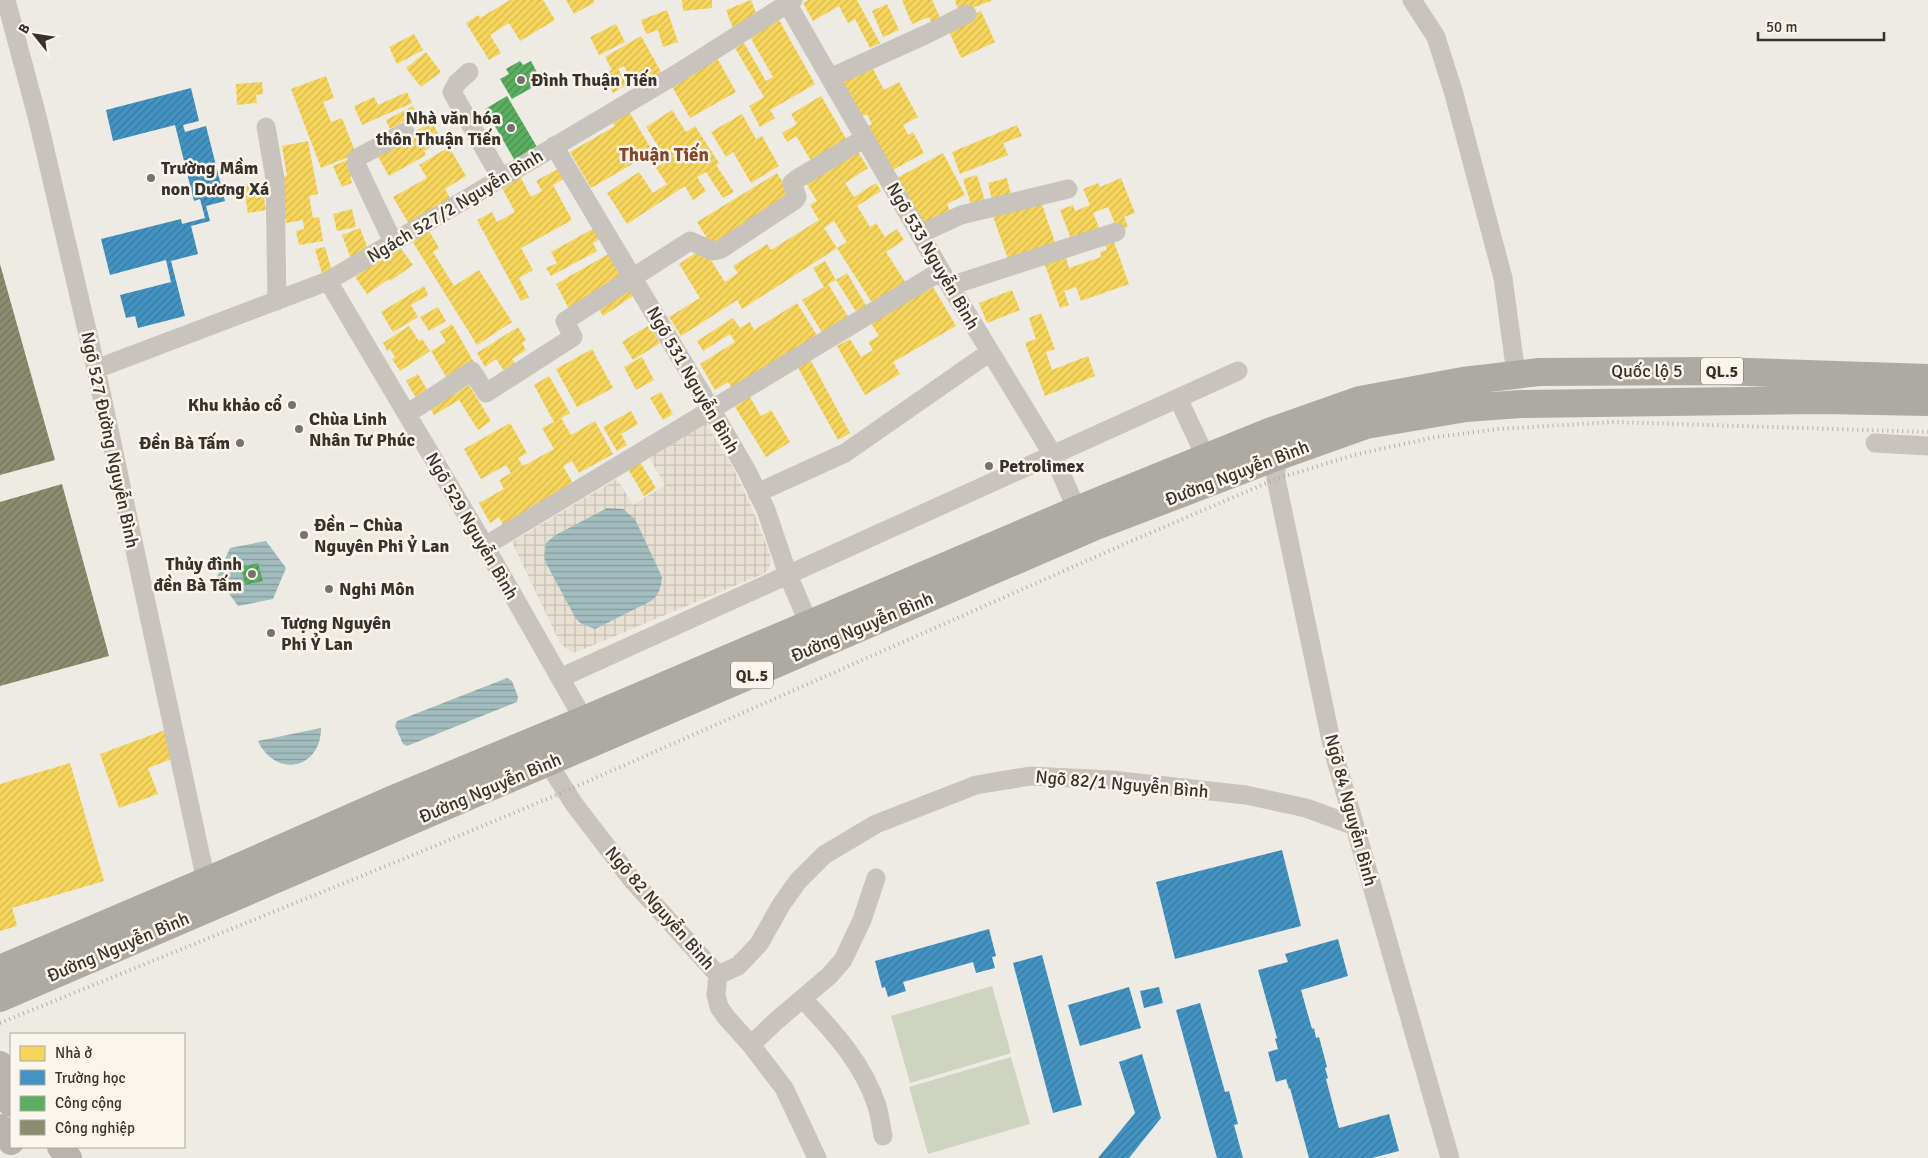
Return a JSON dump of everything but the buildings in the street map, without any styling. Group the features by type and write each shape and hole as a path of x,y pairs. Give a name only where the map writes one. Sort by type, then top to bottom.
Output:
{"highway":[{"name":"Quốc lộ 5","path":"1516,374 1539,372 1717,371 1928,378"},
{"name":"Đường Nguyễn Bình","path":"0,969 391,800 1077,510 1269,432 1360,400 1463,381 1516,374"},
{"name":"Quốc lộ 5","path":"1520,404 1823,400 1928,402"},
{"name":"Đường Nguyễn Bình","path":"0,998 1096,526 1276,457 1366,425 1466,408 1520,404"}],"main road":[{"path":"0,1064 10,1079"},
{"path":"0,1089 10,1103"},
{"path":"0,1127 10,1141"},
{"path":"46,1148 54,1158"},
{"path":"61,1148 69,1158"}],"street":[{"name":"Ngõ 527 Đường Nguyễn Bình","path":"6,0 38,120 96,369 206,881"},
{"path":"1412,0 1436,37 1454,94 1503,278 1516,374"},
{"name":"Ngách 527/2 Nguyễn Bình","path":"96,369 328,281 675,74 779,4"},
{"name":"Ngõ 533 Nguyễn Bình","path":"779,4 830,78 946,278 1053,455 1077,510"},
{"path":"830,78 967,14"},
{"path":"469,72 457,83 452,92 501,178"},
{"path":"266,127 276,179 277,301"},
{"path":"392,242 357,166 358,158 405,132"},
{"path":"407,414 472,371 486,393 572,337 565,321 690,241 713,251 721,249 795,200 797,197 792,183 797,178 865,138"},
{"name":"Ngõ 531 Nguyễn Bình","path":"554,146 712,409 757,493 809,624"},
{"path":"920,234 961,215 1068,189"},
{"path":"485,546 712,409 946,278 1116,232"},
{"name":"Ngõ 529 Nguyễn Bình","path":"328,281 485,546 584,720"},
{"path":"757,493 845,453 990,352"},
{"path":"560,678 1238,371"},
{"path":"1178,398 1206,458"},
{"path":"1875,443 1928,446"},
{"name":"Ngõ 84 Nguyễn Bình","path":"1276,457 1276,479 1333,750 1450,1158"},
{"name":"Ngõ 82 Nguyễn Bình","path":"548,763 574,804 633,881 718,975 716,995 719,1007 784,1088 817,1158"},
{"name":"Ngõ 82/1 Nguyễn Bình","path":"718,975 738,966 759,944 781,905 798,881 824,856 876,824 976,785 1030,776 1122,781 1246,795 1306,808 1355,826"},
{"path":"751,1045 776,1020 829,976 843,960 862,920 876,878"},
{"path":"803,999 834,1031 858,1064 876,1106 883,1136"}],"green space":[{"path":"992,986 1011,1053 910,1083 891,1016"},
{"path":"1011,1057 1030,1124 928,1154 909,1087"}],"shaded area":[{"path":"706,423 733,468 751,506 768,549 771,559 770,566 765,573 573,653 560,643 512,542 617,479 633,505 665,485 649,457"}],"water":[{"path":"607,508 623,509 635,519 662,577 659,590 651,601 595,629 582,624 576,619 544,557 546,543 554,536"},
{"path":"266,541 286,568 273,599 238,606 217,577 230,548"},
{"path":"507,678 512,681 518,697 517,702 407,746 403,744 395,726 397,721"},
{"path":"321,728 319,742 314,753 306,760 296,764 285,764 275,760 266,753 258,741"}],"railway":[{"path":"0,1023 566,791 1276,479 1354,455 1430,438 1498,429 1613,422 1928,432"}],"place":[{"name":"Đình Thuận Tiến","path":"521,80"},
{"name":"Nhà văn hóa thôn Thuận Tiến","path":"511,128"},
{"name":"Trường Mầm non Dương Xá","path":"151,178"},
{"name":"Khu khảo cổ","path":"292,405"},
{"name":"Chùa Linh Nhân Tư Phúc","path":"299,429"},
{"name":"Đền Bà Tấm","path":"240,443"},
{"name":"Petrolimex","path":"989,466"},
{"name":"Đền – Chùa Nguyên Phi Ỷ Lan","path":"304,535"},
{"name":"Thủy đình đền Bà Tấm","path":"252,574"},
{"name":"Nghi Môn","path":"329,589"},
{"name":"Tượng Nguyên Phi Ỷ Lan","path":"271,633"}],"district":[{"name":"Thuận Tiến","path":"664,154"}]}
